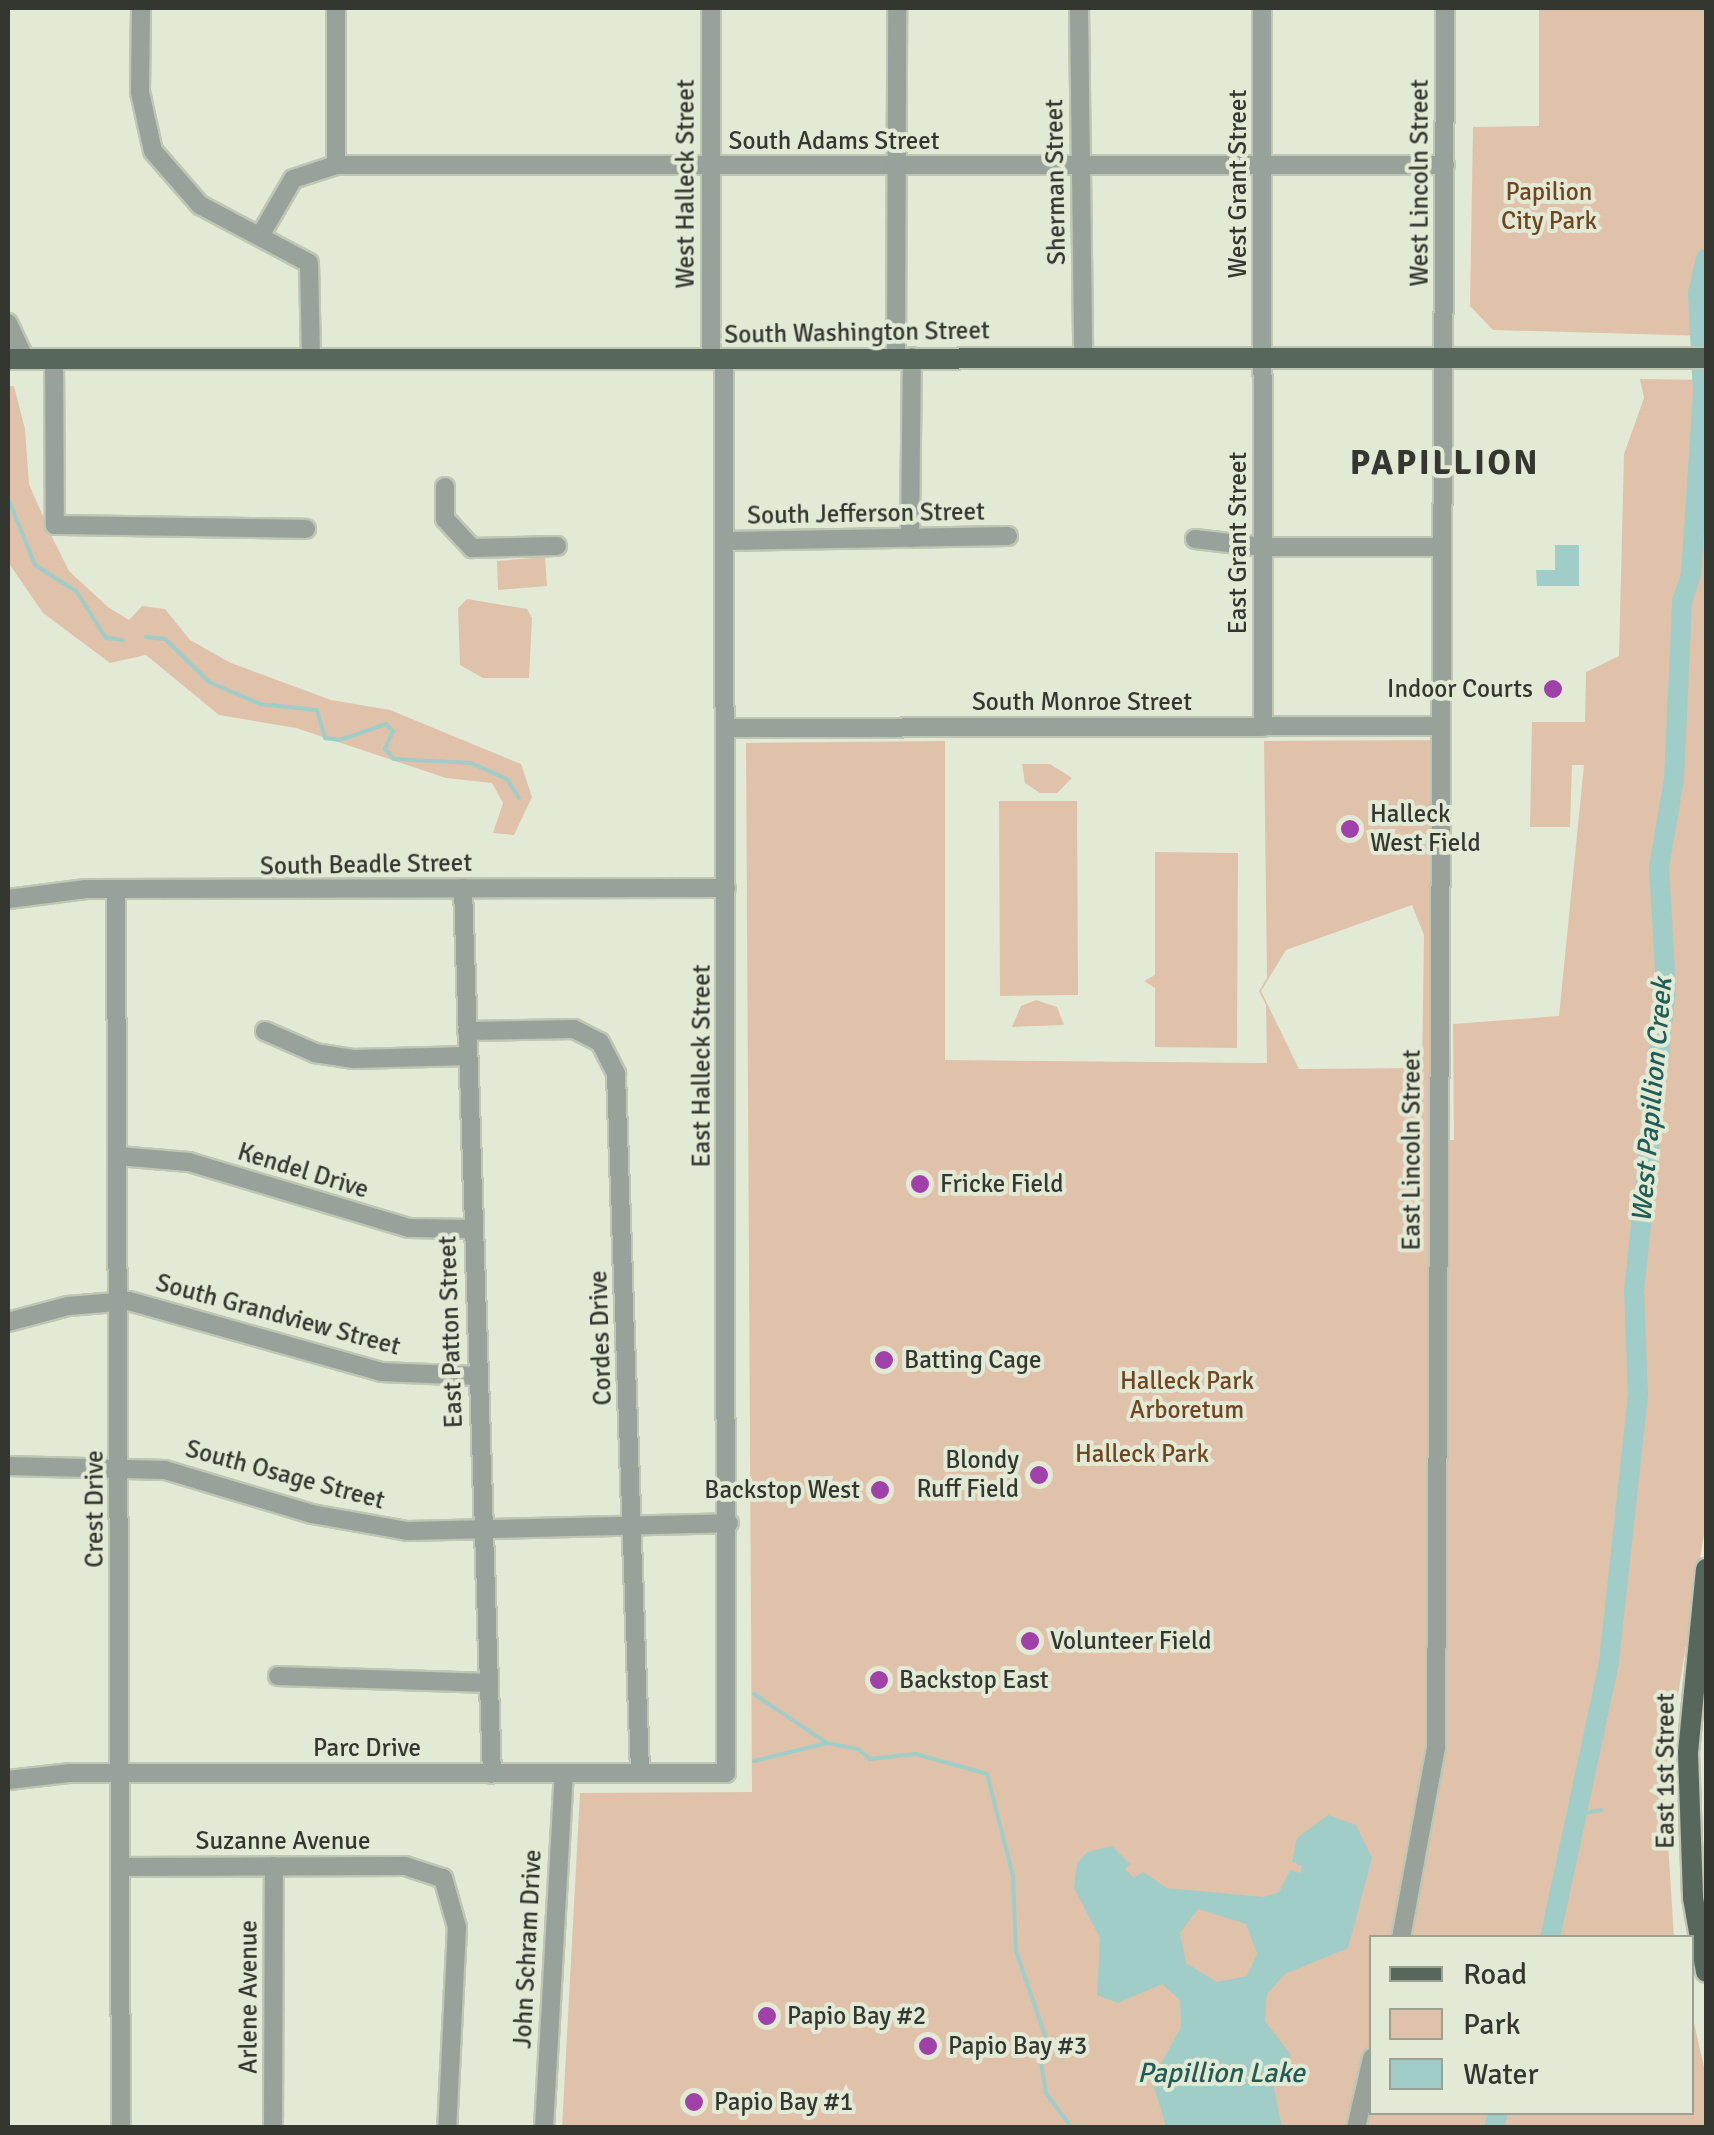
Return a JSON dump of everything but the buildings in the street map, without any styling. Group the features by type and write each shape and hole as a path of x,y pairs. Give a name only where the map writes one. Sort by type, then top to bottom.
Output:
{"main road":[{"name":"South Washington Street","path":"16,359 1706,358"},
{"name":"East 1st Street","path":"1706,1569 1688,1753 1693,1898 1706,1972"}],"street":[{"path":"141,8 140,92 153,151 182,191 309,263 311,360"},
{"path":"336,8 336,165"},
{"name":"West Halleck Street","path":"711,8 717,360"},
{"path":"897,8 896,166 910,538"},
{"name":"Sherman Street","path":"1079,8 1082,357"},
{"name":"West Grant Street","path":"1262,8 1263,360"},
{"name":"West Lincoln Street","path":"1443,358 1446,8"},
{"name":"South Adams Street","path":"260,236 293,179 336,165 1445,165"},
{"path":"8,323 16,359"},
{"name":"East Lincoln Street","path":"1402,1935 1436,1748 1438,726 1443,358"},
{"path":"54,359 52,512 58,526 306,529"},
{"name":"East Halleck Street","path":"717,360 726,541 726,1773"},
{"name":"East Grant Street","path":"1263,360 1263,726"},
{"path":"445,486 444,519 472,548 557,546"},
{"name":"South Jefferson Street","path":"726,541 1008,536"},
{"path":"1196,539 1263,547 1439,547"},
{"name":"South Monroe Street","path":"726,728 1438,726"},
{"name":"East Patton Street","path":"463,888 492,1774"},
{"name":"South Beadle Street","path":"8,900 116,891 726,888"},
{"name":"Crest Drive","path":"116,891 121,2128"},
{"name":"Cordes Drive","path":"467,1032 574,1029 600,1042 616,1074 640,1773"},
{"path":"265,1030 315,1053 353,1060 468,1056"},
{"name":"Kendel Drive","path":"118,1156 189,1162 409,1228 472,1229"},
{"name":"South Grandview Street","path":"8,1322 118,1301 210,1320 381,1372 478,1376"},
{"name":"South Osage Street","path":"8,1466 120,1465 164,1470 357,1524 483,1532 729,1523"},
{"path":"278,1676 488,1682"},
{"name":"Parc Drive","path":"8,1780 121,1773 726,1773"},
{"name":"John Schram Drive","path":"544,2128 564,1774"},
{"name":"Arlene Avenue","path":"273,2128 274,1866"},
{"name":"Suzanne Avenue","path":"121,1867 405,1866 448,1873 457,1927 447,2128"},
{"path":"1356,2128 1369,2071"}],"green space":[{"name":"Papilion City Park","path":"1539,8 1706,8 1706,336 1493,330 1470,306 1473,127 1539,126"},
{"name":"Halleck Park","path":"1640,379 1706,380 1706,1522 1664,1781 1674,1935 1369,1935 1369,2115 1694,2115 1694,2023 1706,2076 1706,2127 562,2128 580,1793 752,1792 746,743 945,741 945,1060 1267,1063 1266,1005 1259,991 1267,978 1264,741 1447,740 1446,1140 1454,1140 1453,1024 1559,1016 1584,765 1572,765 1570,827 1530,827 1532,722 1585,722 1586,672 1619,656 1624,454 1644,398","holes":["1412,905 1424,935 1422,1068 1299,1069 1261,991 1286,950"]},
{"path":"8,386 14,386 25,429 29,484 53,539 69,571 108,607 129,620 142,606 165,609 190,640 231,663 331,700 390,710 521,764 532,797 514,835 493,833 503,803 492,783 446,778 296,728 219,715 146,655 110,663 43,613 8,562"},
{"path":"545,557 547,586 498,590 497,561"},
{"path":"467,599 527,609 532,618 529,678 483,678 460,665 458,608"},
{"path":"1022,764 1050,764 1072,778 1057,793 1040,793 1025,783"},
{"path":"999,801 1077,801 1078,995 1000,996"},
{"path":"1155,852 1238,853 1237,1048 1155,1047 1155,988 1144,981 1155,975"},
{"path":"1036,1000 1057,1007 1064,1025 1012,1027 1021,1006"}],"water":[{"path":"1555,545 1579,545 1579,586 1537,586 1536,570 1555,570"},
{"name":"Papillion Lake","path":"1328,1815 1356,1825 1372,1858 1348,1948 1285,1974 1267,1994 1265,2021 1291,2055 1274,2089 1282,2127 1166,2127 1152,2080 1181,2027 1180,2000 1162,1984 1118,2003 1097,1995 1100,1938 1074,1888 1077,1863 1087,1852 1112,1846 1130,1864 1125,1869 1134,1878 1143,1872 1167,1888 1263,1897 1279,1892 1290,1870 1300,1873 1302,1866 1292,1862 1297,1838","holes":["1198,1909 1246,1924 1257,1954 1247,1976 1217,1982 1186,1963 1180,1933"]}],"waterway":[{"name":"West Papillion Creek","path":"1551,1935 1609,1662 1638,1394 1634,1292 1666,988 1659,868 1674,779 1682,602 1691,574 1703,393 1698,293 1706,259"},
{"path":"8,498 35,565 76,591 106,638 123,640"},
{"path":"146,637 165,639 209,682 260,704 317,710 325,738 340,740 386,724 393,731 385,749 394,759 471,763 507,779 519,798"},
{"path":"754,1694 827,1743 858,1749 870,1759 916,1754 987,1774 1013,1876 1016,1951 1046,2038 1040,2056 1046,2093 1072,2128"},
{"path":"754,1761 827,1743"},
{"path":"1579,1814 1602,1810"},
{"name":"West Papillion Creek","path":"1494,2128 1497,2115"}],"place":[{"name":"Indoor Courts","path":"1553,689"},
{"name":"Halleck West Field","path":"1350,829"},
{"name":"Fricke Field","path":"920,1184"},
{"name":"Batting Cage","path":"884,1360"},
{"name":"Blondy Ruff Field","path":"1039,1475"},
{"name":"Backstop West","path":"880,1490"},
{"name":"Volunteer Field","path":"1030,1641"},
{"name":"Backstop East","path":"879,1680"},
{"name":"Papio Bay #2","path":"767,2016"},
{"name":"Papio Bay #3","path":"928,2046"},
{"name":"Papio Bay #1","path":"694,2102"}],"district":[{"name":"PAPILLION","path":"1445,463"}],"park label":[{"name":"Halleck Park Arboretum","path":"1187,1396"}]}
